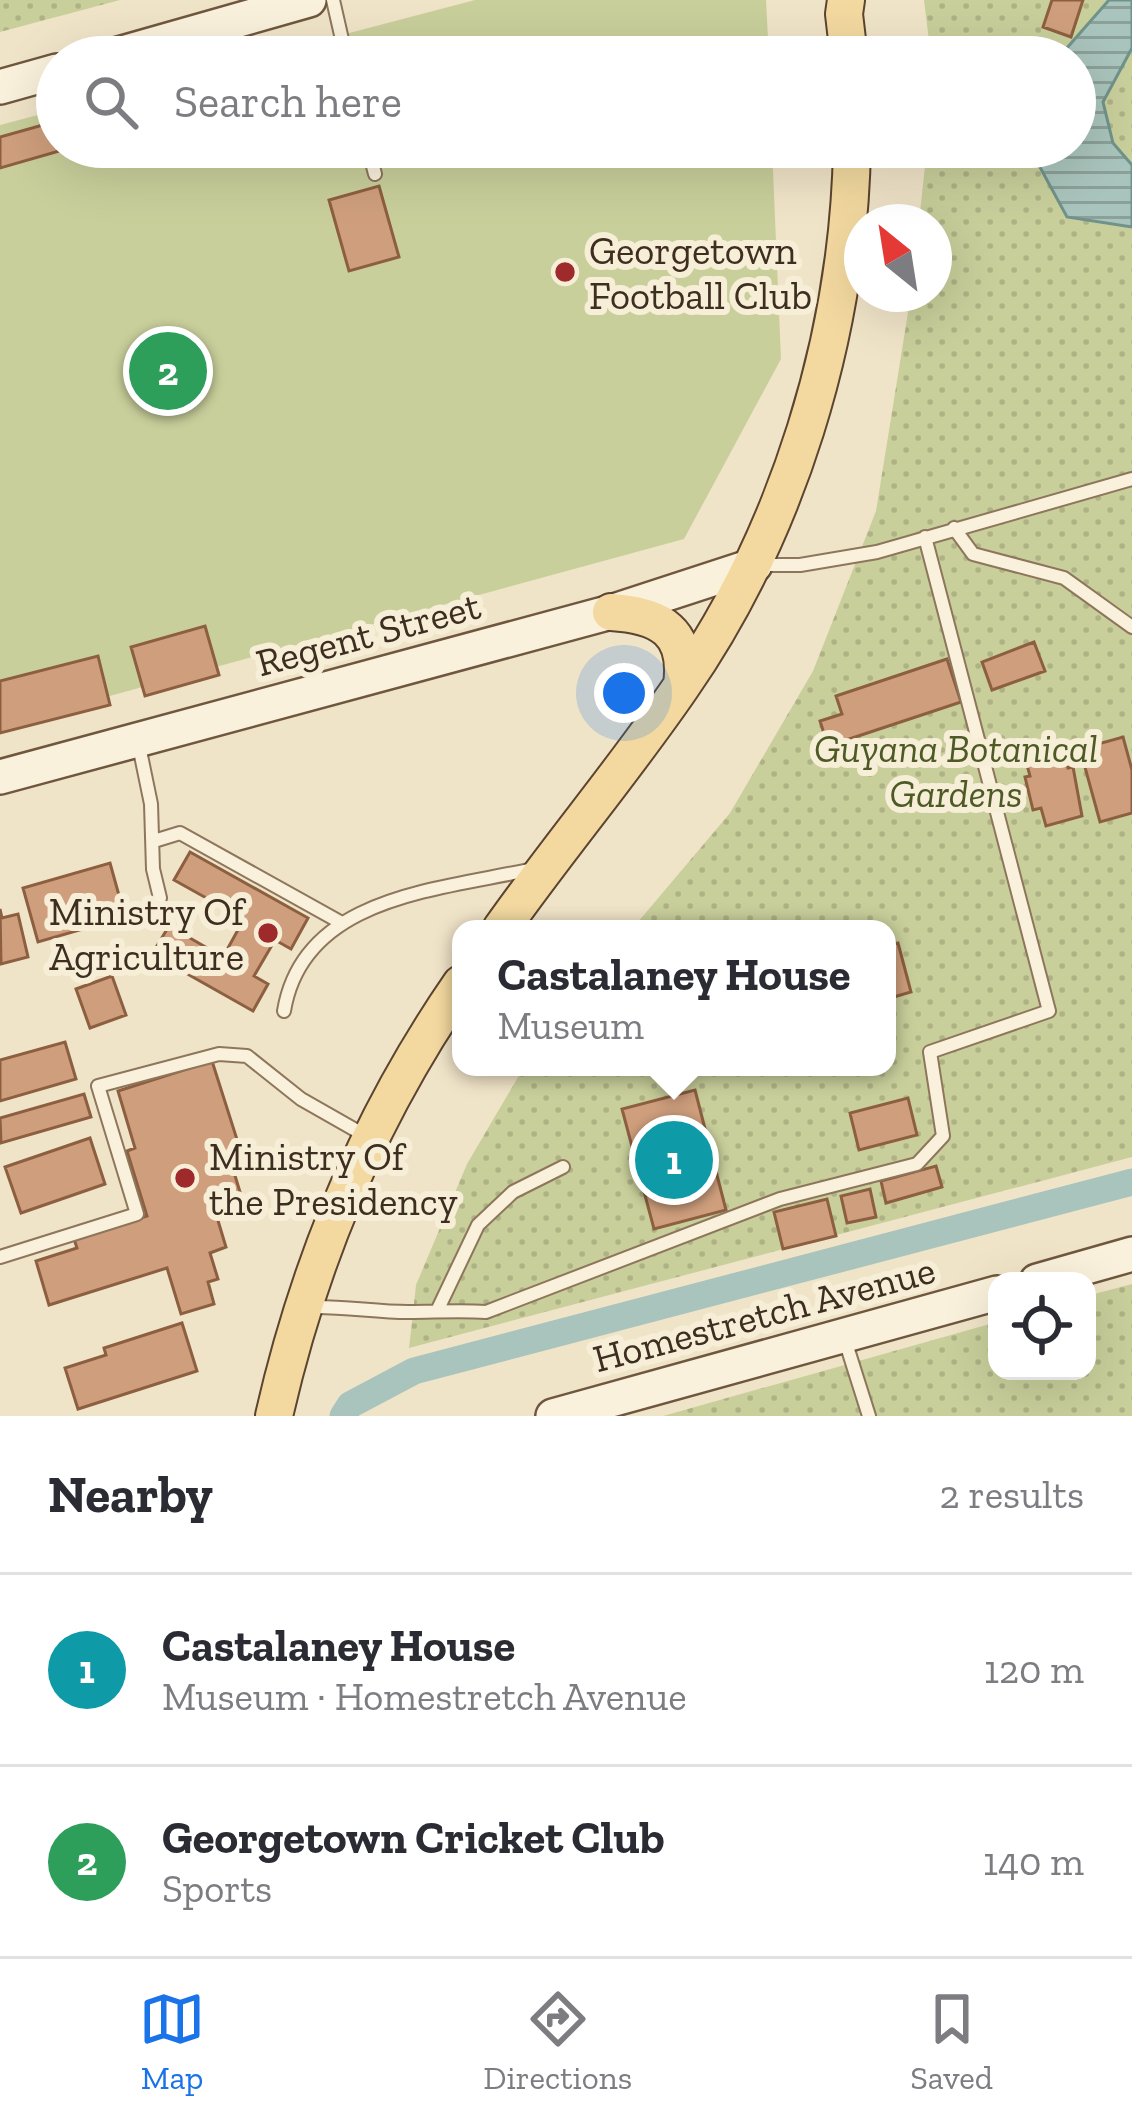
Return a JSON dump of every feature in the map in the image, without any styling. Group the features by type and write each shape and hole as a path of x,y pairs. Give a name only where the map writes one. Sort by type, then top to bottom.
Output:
{"main road":[{"path":"182,36 309,0"},
{"path":"843,4 847,36"},
{"path":"0,88 36,77"},
{"path":"507,920 772,565 793,469 830,340 850,168"},
{"name":"Regent Street","path":"0,777 772,565"},
{"path":"611,612 643,614 670,631 686,658 682,686"},
{"path":"274,1416 303,1307 369,1138 410,1060 452,997"},
{"path":"1069,1272 1132,1254"},
{"name":"Homestretch Avenue","path":"553,1416 593,1411 988,1296"}],"lane":[{"path":"332,0 341,36"},
{"path":"373,168 375,174"},
{"path":"772,565 849,558 1132,479"},
{"path":"955,528 973,554 1064,578 1132,627"},
{"path":"303,1307 486,1312 780,1199 917,1164 943,1136 930,1052 1048,1010 925,537"},
{"path":"138,740 151,804 153,869 160,898"},
{"path":"154,841 180,833 340,922"},
{"path":"284,1011 297,966 340,922 408,896 545,866"},
{"path":"0,1257 137,1214 98,1086 219,1054 247,1056 301,1099 369,1138"},
{"path":"438,1309 478,1226 513,1192 563,1167"},
{"path":"843,1336 869,1416"}],"green space":[{"path":"0,0 120,0 0,32"},
{"path":"475,0 766,0 768,36 338,36"},
{"name":"Guyana Botanical Gardens","path":"924,0 1132,0 1132,1157 409,1348 416,1285 467,1164 519,1076 896,1076 896,920 640,920 730,813 813,671 876,511 908,312 952,312 952,204 921,204 925,168 1096,168 1096,36 928,36"},
{"path":"36,116 36,168 773,168 781,359 684,539 0,726 0,125"},
{"path":"1132,1284 1132,1416 663,1416 988,1325 988,1380 1096,1380 1096,1294"}],"water":[{"path":"1109,0 1132,0 1132,48 1103,102 1113,143 1132,165 1132,227 1067,217 1040,168 1096,168 1096,36 1077,36"}],"building":[{"path":"1052,0 1083,0 1071,36 1043,27"},
{"path":"36,127 36,158 0,168 0,137"},
{"path":"379,186 399,257 349,271 329,200"},
{"path":"205,626 219,675 145,696 131,647"},
{"path":"1034,642 1045,671 992,690 982,662"},
{"path":"98,656 110,705 0,733 0,681"},
{"path":"947,659 961,702 828,746 820,721 842,714 836,696"},
{"path":"1123,737 1132,770 1132,813 1100,822 1080,749"},
{"path":"1062,744 1068,768 1073,767 1082,816 1046,826 1041,808 1033,810 1024,754"},
{"name":"Ministry Of Agriculture","path":"190,852 308,918 291,949 275,940 254,976 268,984 253,1011 152,954 169,926 223,957 244,919 174,880"},
{"path":"110,863 125,917 38,942 23,888"},
{"path":"0,909 2,918 18,914 28,957 1,964"},
{"path":"896,944 911,992 896,996"},
{"path":"112,976 126,1015 90,1028 76,989"},
{"path":"65,1042 76,1079 0,1101 0,1060"},
{"name":"Ministry Of the Presidency","path":"212,1061 241,1152 229,1156 244,1205 216,1214 226,1247 210,1253 218,1279 208,1282 214,1304 181,1314 167,1268 49,1305 36,1261 77,1248 74,1239 147,1216 127,1151 135,1148 118,1091"},
{"path":"695,1090 726,1210 654,1229 622,1109"},
{"path":"84,1094 91,1117 1,1143 0,1118"},
{"path":"908,1098 917,1135 859,1150 850,1113"},
{"path":"90,1138 105,1184 21,1213 5,1167"},
{"path":"936,1166 942,1187 886,1203 881,1181"},
{"path":"870,1189 876,1217 847,1223 841,1196"},
{"path":"827,1199 836,1236 783,1249 774,1212"},
{"path":"182,1323 197,1371 78,1409 65,1368 106,1355 104,1348"}],"waterway":[{"path":"343,1416 350,1405 414,1371 1132,1182"}],"place":[{"name":"Georgetown Football Club","path":"565,272"},
{"name":"Georgetown Cricket Club","path":"168,371"},
{"name":"Ministry Of Agriculture","path":"268,933"},
{"name":"Castalaney House","path":"674,1160"},
{"name":"Ministry Of the Presidency","path":"185,1178"}]}
